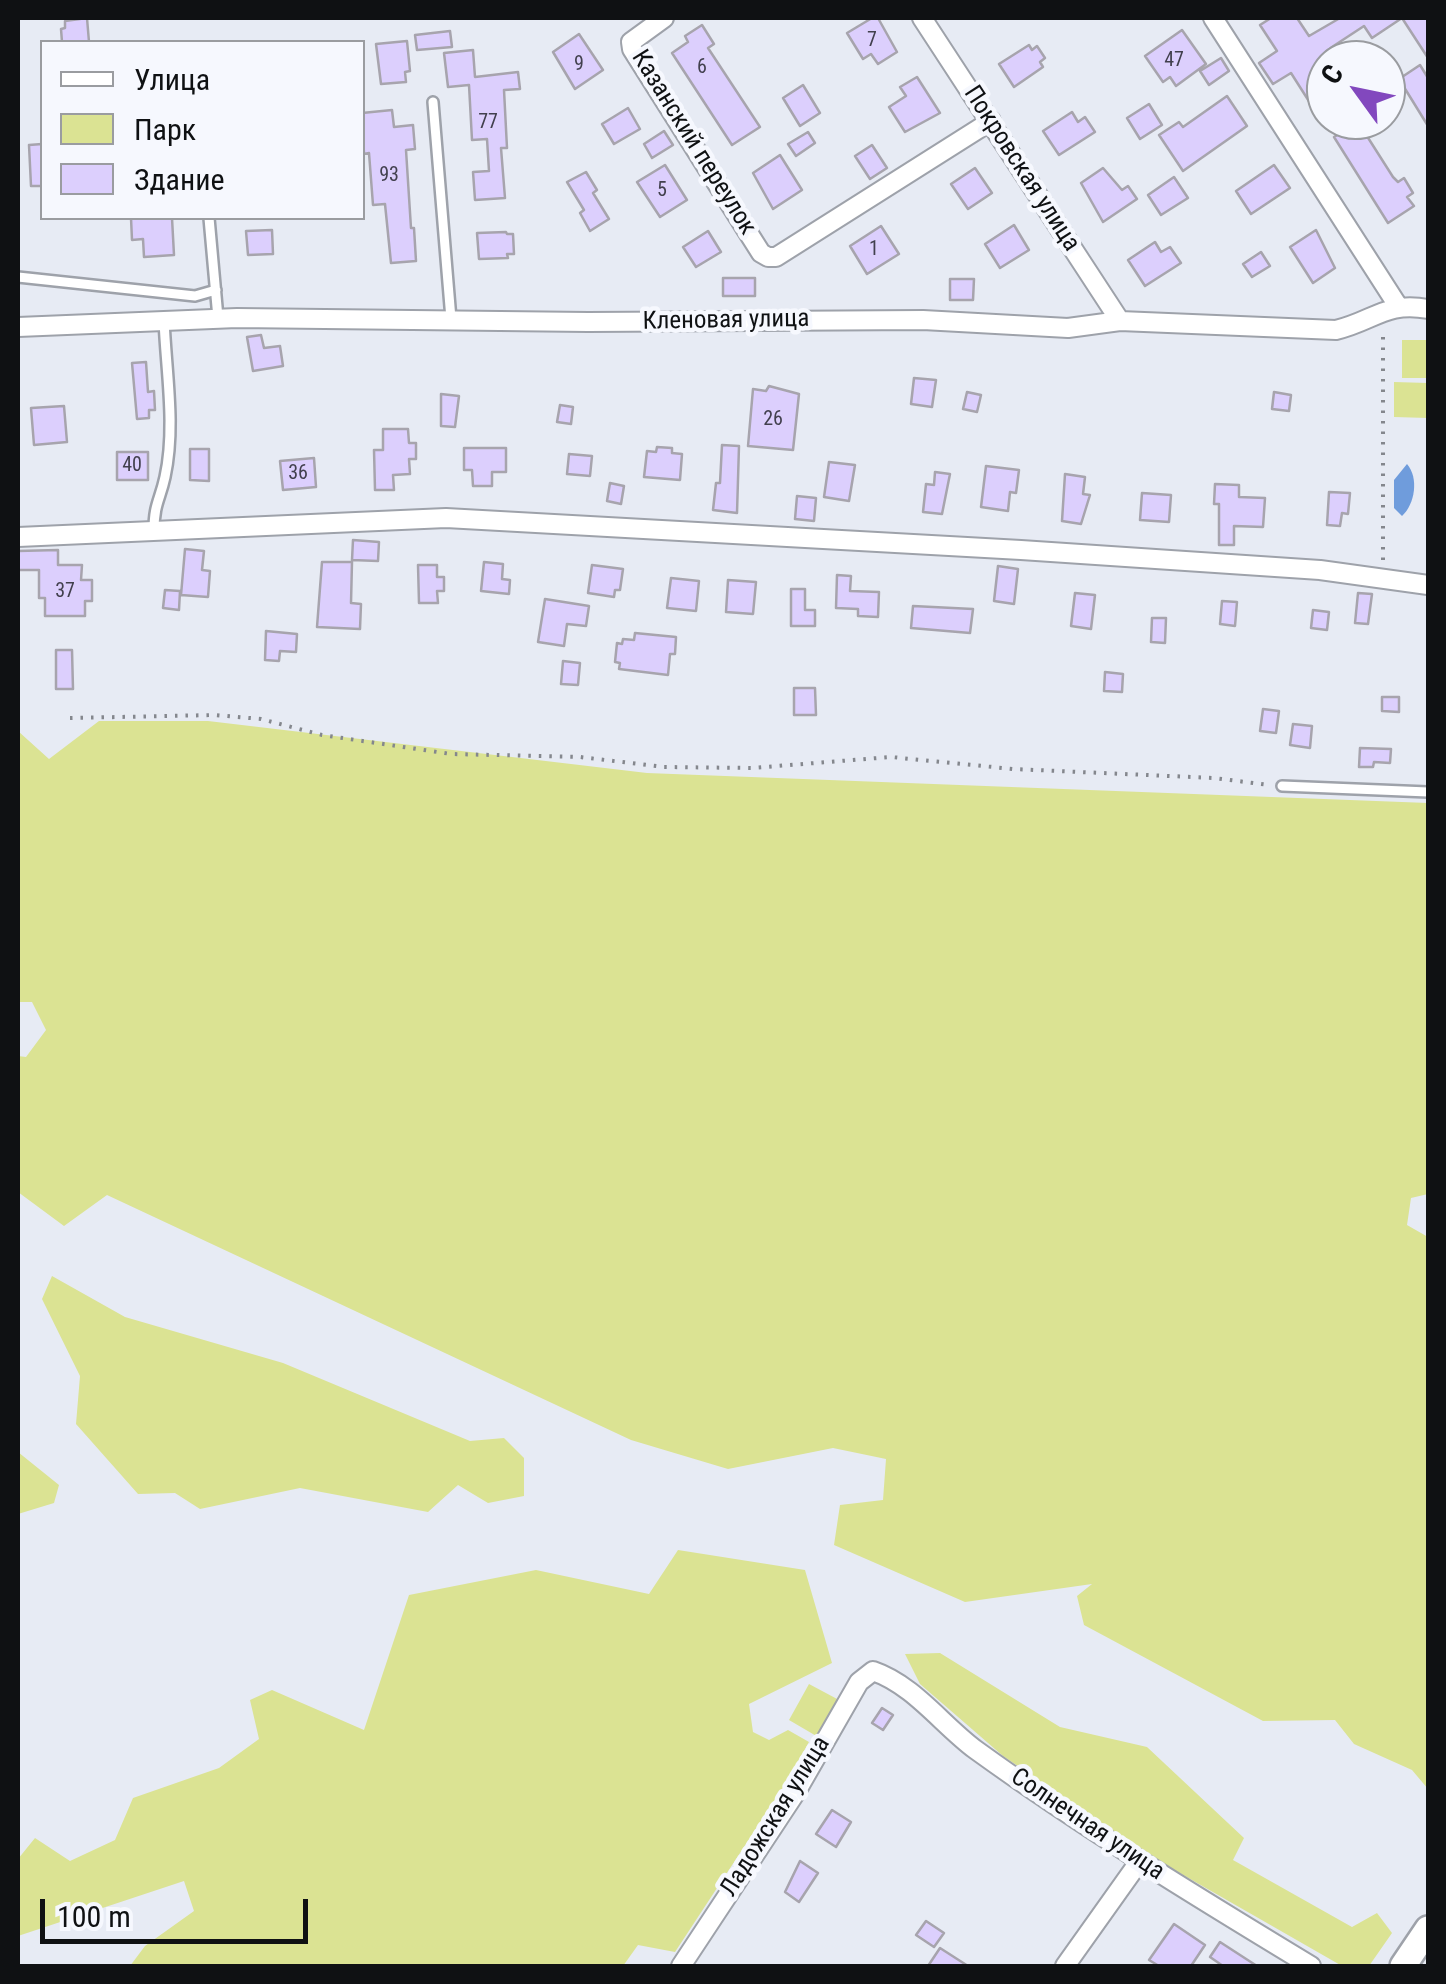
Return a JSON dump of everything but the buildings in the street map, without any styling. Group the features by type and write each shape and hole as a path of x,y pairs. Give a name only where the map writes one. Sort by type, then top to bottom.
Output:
{"main road":[{"path":"1403,1966 1428,1929"}],"street":[{"name":"Казанский переулок","path":"664,18 635,36 630,42 632,49 761,253 768,258 776,257 991,121"},
{"name":"Покровская улица","path":"922,18 1120,320"},
{"path":"1213,18 1390,308"},
{"name":"Кленовая улица","path":"18,327 218,318 923,320 1068,328 1120,320 1336,330 1390,308 1428,308"},
{"path":"18,537 446,518 1320,570 1428,586"},
{"name":"Солнечная улица","path":"874,1671 892,1677 972,1747 1139,1862 1311,1966"},
{"name":"Ладожская улица","path":"681,1966 796,1792 859,1682 874,1671"},
{"path":"1065,1966 1139,1862"}],"lane":[{"path":"432,102 452,319"},
{"path":"210,220 218,318"},
{"path":"18,276 195,296 216,290"},
{"path":"154,530 154,506 165,478 169,423 164,320"},
{"path":"1282,786 1428,792"}],"path":[{"path":"1384,579 1382,528 1390,308"},
{"path":"70,718 246,718 322,735 451,754 580,757 664,767 752,768 892,757 1012,769 1214,778 1282,786"}],"green space":[{"path":"1402,340 1428,340 1428,378 1402,378"},
{"path":"1394,382 1428,383 1428,418 1394,417"},
{"path":"99,721 208,721 647,773 1428,803 1428,1194 1411,1198 1407,1225 1428,1237 1428,1789 1412,1770 1354,1744 1335,1720 1263,1721 1084,1625 1077,1596 1092,1584 965,1602 834,1545 840,1505 883,1500 886,1459 833,1448 728,1469 631,1440 107,1195 64,1226 18,1192 18,1056 26,1057 46,1030 32,1002 18,1002 18,731 49,759"},
{"path":"52,1276 125,1317 283,1363 470,1441 504,1438 524,1458 524,1496 488,1503 458,1485 428,1512 300,1488 200,1509 175,1493 138,1494 76,1424 80,1376 42,1299"},
{"path":"18,1452 59,1485 54,1503 18,1514"},
{"path":"678,1550 805,1570 832,1663 749,1704 753,1732 769,1740 788,1730 809,1742 675,1952 638,1945 623,1966 130,1966 145,1946 194,1911 184,1881 18,1936 18,1859 35,1838 70,1861 115,1840 133,1798 219,1768 259,1739 250,1700 272,1690 364,1730 409,1595 536,1570 649,1594"},
{"path":"940,1653 1060,1727 1147,1747 1244,1838 1233,1860 1352,1927 1377,1913 1392,1933 1369,1966 1342,1966 1150,1856 1003,1756 920,1684 905,1654"},
{"path":"809,1684 839,1700 818,1737 789,1720"}],"water":[{"path":"1407,464 1414,491 1402,516 1394,508 1394,480"}]}
